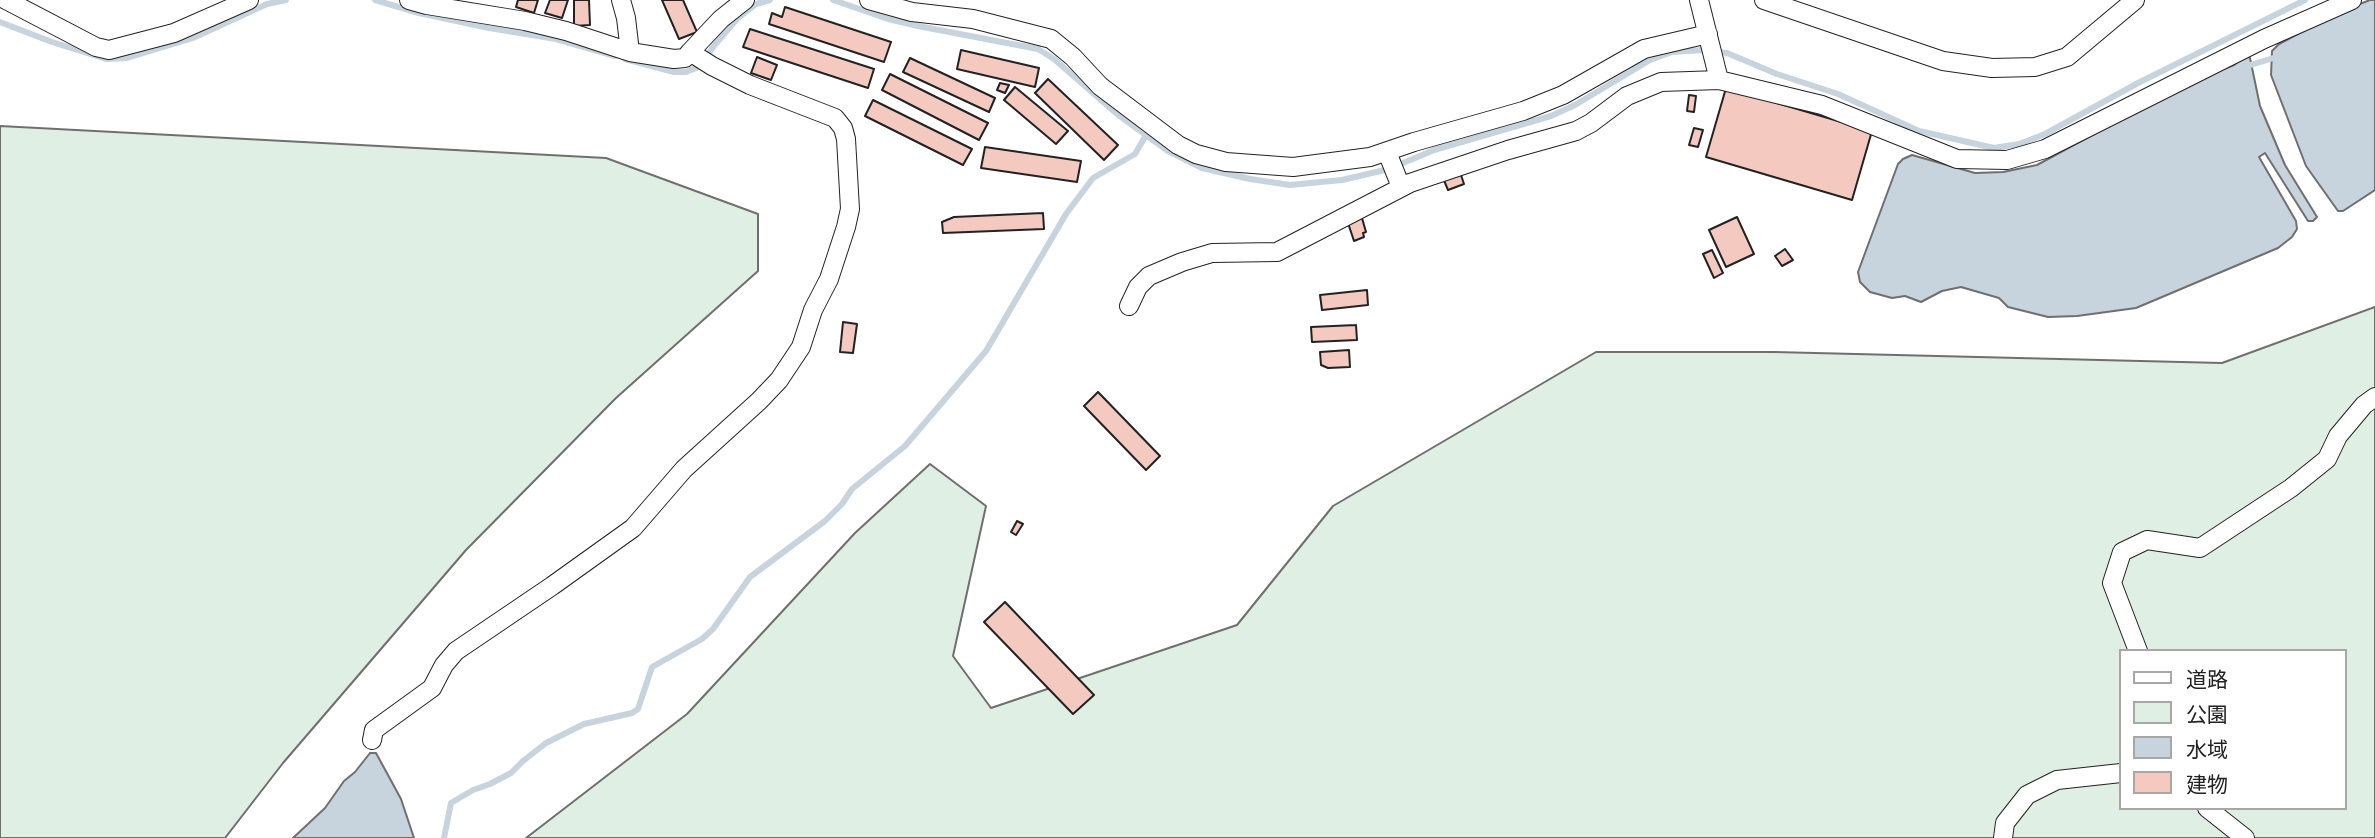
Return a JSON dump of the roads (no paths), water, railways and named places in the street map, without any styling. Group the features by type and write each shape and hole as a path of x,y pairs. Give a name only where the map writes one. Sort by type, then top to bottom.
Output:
{"street":[{"path":"6,0 96,47 109,50 174,33 249,0"},
{"path":"372,740 374,730 432,688 444,665 456,650 633,528 684,469 779,380 800,347 813,310 829,279 849,209 846,139 835,118 750,85 701,59 674,60 631,52 525,21 409,0"},
{"path":"621,0 631,52"},
{"path":"701,59 721,19 745,0"},
{"path":"869,0 912,12 973,19 1051,39 1073,57 1100,86 1178,145 1196,154 1226,162 1293,167 1370,157 1394,169 1508,150 1576,131 1643,88 1661,82 1718,73 1822,105 1957,159 2007,160 2045,149 2231,55 2352,0"},
{"path":"1699,0 1718,73"},
{"path":"1764,0 1943,61 1992,68 2035,67 2067,57 2135,0"},
{"path":"1129,306 1138,287 1149,276 1182,262 1212,253 1277,252 1394,169 1413,142 1523,111 1563,94 1644,49 1709,38"},
{"path":"2137,649 2112,583 2123,552 2147,540 2200,548 2291,488 2327,459 2338,436 2364,405 2375,397"},
{"path":"2003,838 2005,823 2027,795 2056,780 2120,773"},
{"path":"2210,810 2245,838"}],"water":[{"path":"2375,0 2375,190 2343,211 2338,211 2306,166 2271,75 2272,51 2279,44 2339,12"},
{"path":"2246,55 2250,58 2260,106 2285,165 2317,217 2308,221 2265,153 2259,157 2296,221 2297,229 2292,237 2278,248 2136,308 2077,316 2048,317 2008,307 1999,298 1961,287 1942,291 1921,302 1905,296 1892,298 1870,292 1860,282 1858,272 1898,164 1903,159 1912,155 1975,173 2003,172 2037,165 2205,76 2234,65"},
{"path":"370,753 376,753 401,799 414,838 293,838 325,808 344,781"}],"waterway":[{"path":"0,22 106,59 127,58 193,38 267,4 286,0"},
{"path":"375,0 419,13 556,39 615,56"},
{"path":"625,59 674,72 686,72 701,66 737,19 756,4 770,0"},
{"path":"833,0 888,19 1038,49 1054,59 1117,114 1168,151 1202,168 1290,185 1342,180 1389,169 1434,150 1551,116 1575,105 1650,60 1672,52 1703,50 1727,53 1777,74 1838,94 1919,131 1994,148 2019,144 2045,134 2138,83 2305,0"},
{"path":"2244,67 2280,56"},
{"path":"444,838 451,803 511,773 546,743 584,724 632,713 638,709 652,667 702,639 713,629 750,577 825,521 852,489 905,446 986,351 1066,214 1093,178 1135,154 1146,135"}]}
